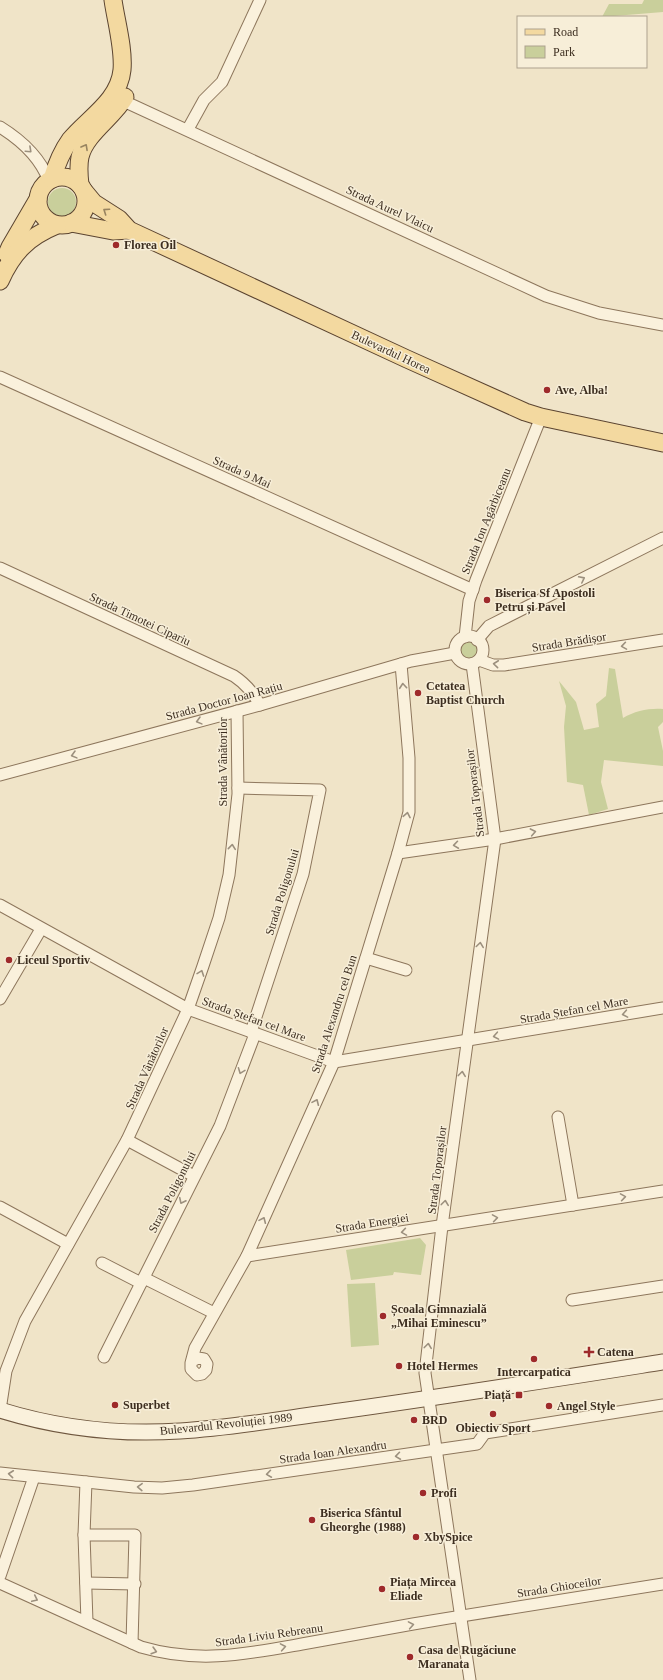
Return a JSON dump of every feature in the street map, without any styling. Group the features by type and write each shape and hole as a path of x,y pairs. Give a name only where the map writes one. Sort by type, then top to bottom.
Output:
{"main road":[{"path":"2,276 10,247 38,199 41,189 50,180 70,142 118,98 118,86 122,70 113,0"},
{"path":"2,276 20,248 28,240 38,233 78,219 83,213 86,198 82,188 79,163 82,150 131,82 131,60 123,0"},
{"path":"50,180 67,177 82,188 94,203 120,220 129,230"},
{"path":"38,199 40,211 50,222 113,231 129,230"},
{"name":"Bulevardul Horea","path":"129,230 462,385 541,417 663,442"},
{"name":"Bulevardul Revoluției 1989","path":"0,1410 78,1428 152,1432 206,1429 429,1399 663,1362"}],"street":[{"path":"188,129 204,100 222,82 260,0"},
{"name":"Strada Aurel Vlaicu","path":"118,98 188,129 546,296 599,313 663,325"},
{"path":"0,127 33,154 50,180"},
{"name":"Strada 9 Mai","path":"0,377 473,590"},
{"name":"Strada Ion Agârbiceanu","path":"465,637 467,613 473,590 541,417"},
{"path":"477,640 489,626 663,538"},
{"name":"Strada Timotei Cipariu","path":"0,568 234,676 245,683 254,694 260,705"},
{"path":"465,637 477,640 482,647 481,656 475,662 468,664 459,661 455,653 458,642 465,637"},
{"name":"Strada Brădișor","path":"475,662 504,665 663,640"},
{"name":"Strada Doctor Ioan Rațiu","path":"0,775 260,705 402,664 455,653"},
{"name":"Strada Toporașilor","path":"470,1680 425,1373 466,1041 495,839 475,662"},
{"name":"Strada Alexandru cel Bun","path":"196,1359 195,1348 246,1256 334,1062 398,853 408,812 409,758 402,664"},
{"name":"Strada Vânătorilor","path":"0,1410 6,1371 25,1321 127,1140 188,1009 220,918 229,875 238,788 237,711"},
{"name":"Strada Poligonului","path":"104,1357 220,1126 253,1033 304,874 320,790 238,788"},
{"path":"398,853 495,839 663,807"},
{"name":"Strada Ștefan cel Mare","path":"0,905 188,1009 334,1062 663,1008"},
{"path":"0,998 41,929"},
{"path":"366,958 406,970"},
{"path":"558,1117 573,1205"},
{"path":"127,1140 194,1176"},
{"name":"Strada Energiei","path":"246,1256 663,1191"},
{"path":"0,1208 68,1244"},
{"path":"102,1263 214,1313"},
{"path":"572,1300 663,1286"},
{"name":"Strada Ioan Alexandru","path":"0,1473 134,1487 178,1486 477,1444 485,1433 663,1405"},
{"path":"0,1576 34,1477"},
{"path":"86,1482 84,1535 87,1622"},
{"path":"84,1535 135,1535 135,1584 132,1643"},
{"name":"Strada Liviu Rebreanu","path":"0,1583 132,1643 161,1653 182,1656 229,1656 460,1616"},
{"path":"86,1583 135,1584"},
{"name":"Strada Ghioceilor","path":"460,1616 663,1584"}],"green space":[{"path":"644,0 663,0 663,12 603,16 609,4 642,4"},
{"path":"62,188 72,192 76,202 72,212 62,216 52,212 48,202 52,192"},
{"path":"469,641 475,644 478,650 475,656 469,659 463,656 460,650 463,644"},
{"path":"609,668 615,669 623,718 642,710 663,709 663,722 658,727 663,751 663,766 604,760 601,782 608,809 589,815 583,785 567,782 564,727 566,706 559,681 576,702 584,730 599,727 596,704 606,696"},
{"path":"420,1238 426,1245 421,1275 394,1272 393,1275 351,1280 346,1250"},
{"path":"375,1283 379,1345 351,1347 347,1284"}],"place":[{"name":"Florea Oil","path":"116,245"},
{"name":"Ave, Alba!","path":"547,390"},
{"name":"Biserica Sf Apostoli Petru și Pavel","path":"487,600"},
{"name":"Cetatea Baptist Church","path":"418,693"},
{"name":"Liceul Sportiv","path":"9,960"},
{"name":"Școala Gimnazială „Mihai Eminescu”","path":"383,1316"},
{"name":"Catena","path":"589,1352"},
{"name":"Intercarpatica","path":"534,1359"},
{"name":"Hotel Hermes","path":"399,1366"},
{"name":"Piață","path":"519,1395"},
{"name":"Superbet","path":"115,1405"},
{"name":"Angel Style","path":"549,1406"},
{"name":"Obiectiv Sport","path":"493,1414"},
{"name":"BRD","path":"414,1420"},
{"name":"Profi","path":"423,1493"},
{"name":"Biserica Sfântul Gheorghe (1988)","path":"312,1520"},
{"name":"XbySpice","path":"416,1537"},
{"name":"Piața Mircea Eliade","path":"382,1589"},
{"name":"Casa de Rugăciune Maranata","path":"410,1657"}]}
